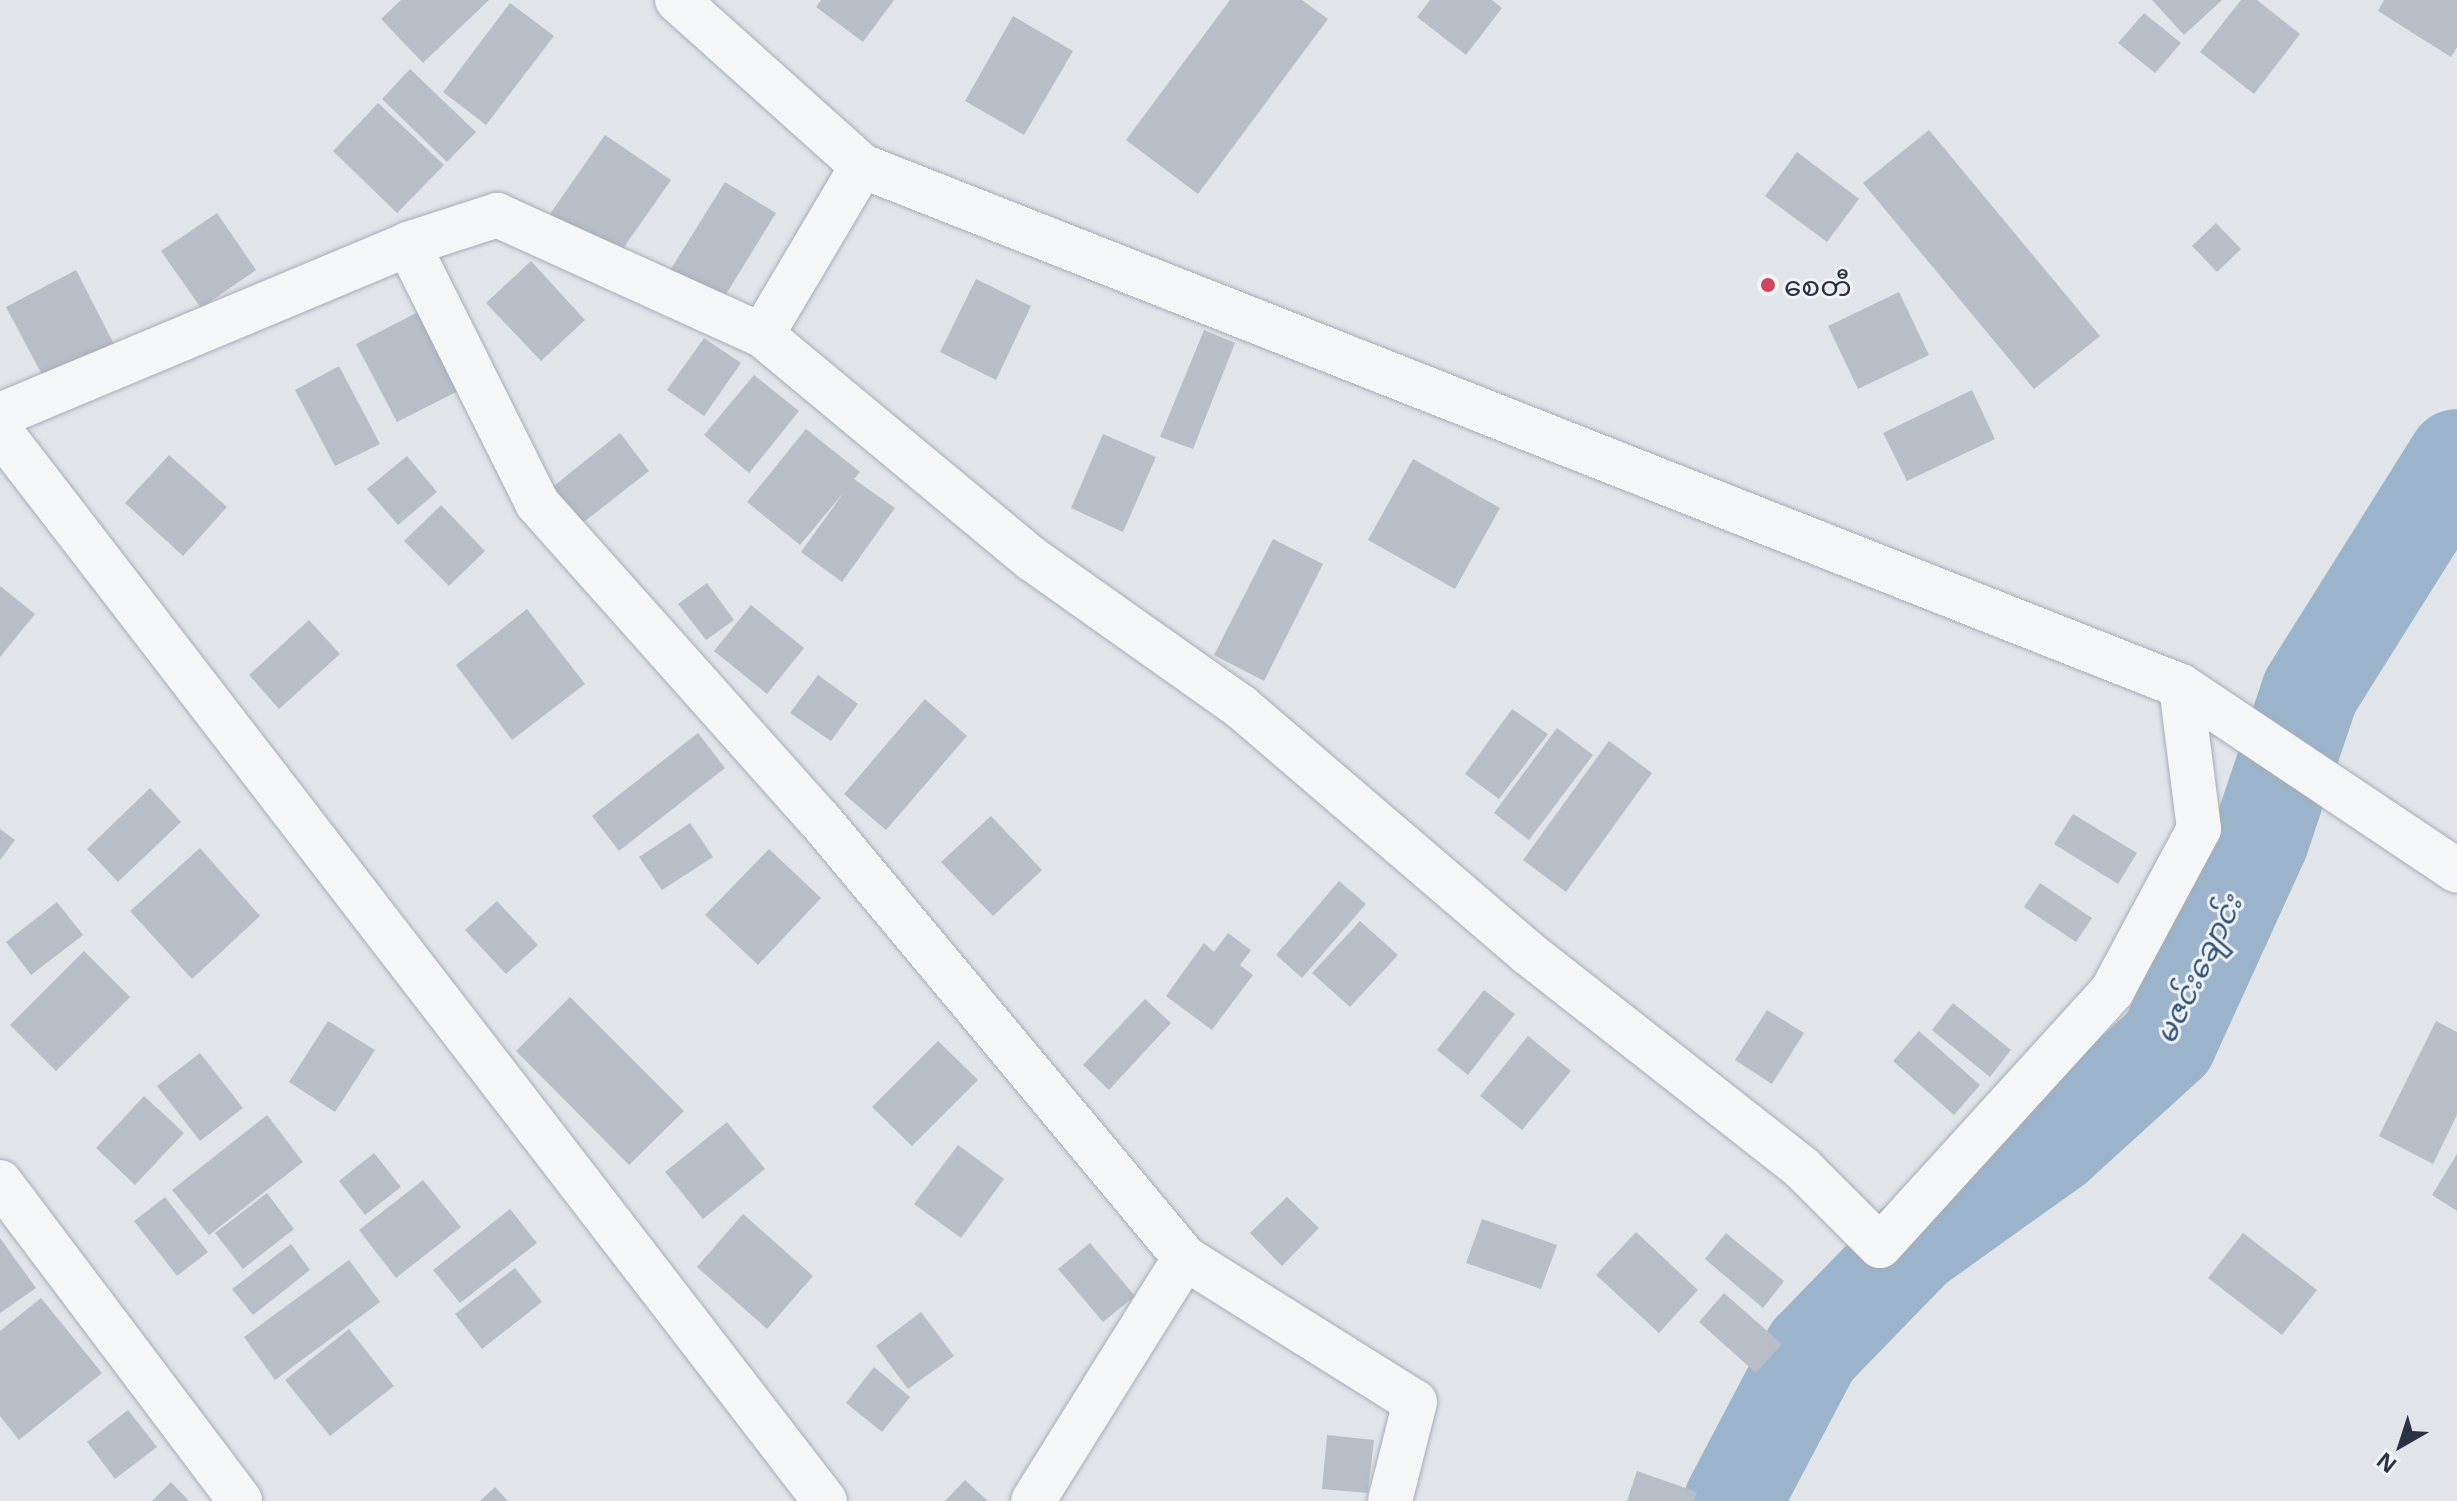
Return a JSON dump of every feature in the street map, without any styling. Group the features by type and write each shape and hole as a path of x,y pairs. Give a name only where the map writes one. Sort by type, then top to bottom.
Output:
{"street":[{"path":"677,0 862,166 2181,686 2457,871"},
{"path":"762,335 862,166"},
{"path":"0,415 408,244 497,215 762,335 1032,559 1240,706 1528,953 1802,1168 1880,1246 2112,991 2127,964 2199,829 2181,686"},
{"path":"408,244 537,503 819,819 1185,1258 1415,1402 1390,1501"},
{"path":"0,431 825,1501"},
{"path":"0,1182 240,1501"},
{"path":"1033,1501 1185,1258"}],"building":[{"path":"401,0 489,0 423,63 381,19"},
{"path":"821,0 894,0 863,42 816,7"},
{"path":"1230,0 1302,0 1328,19 1198,194 1126,140"},
{"path":"1430,0 1492,0 1502,8 1466,55 1417,17"},
{"path":"2152,0 2222,0 2184,35"},
{"path":"2241,0 2257,0 2300,34 2254,94 2200,52"},
{"path":"2384,0 2457,0 2457,47 2451,57 2378,11"},
{"path":"510,3 554,36 486,125 443,92"},
{"path":"2144,13 2181,43 2155,73 2118,43"},
{"path":"1013,16 1073,51 1024,135 965,101"},
{"path":"410,69 476,132 447,162 382,99"},
{"path":"378,103 444,165 397,213 333,151"},
{"path":"1929,130 2100,336 2034,389 1863,183"},
{"path":"605,135 671,180 615,260 550,214"},
{"path":"1797,152 1859,199 1827,242 1765,196"},
{"path":"725,182 776,213 720,304 669,272"},
{"path":"217,213 256,270 201,308 161,251"},
{"path":"2216,223 2241,249 2217,272 2192,246"},
{"path":"531,261 585,320 541,361 486,303"},
{"path":"76,270 117,350 48,386 6,307"},
{"path":"976,279 1031,306 996,380 940,352"},
{"path":"1899,292 1929,355 1858,389 1828,326"},
{"path":"418,312 458,391 397,422 356,344"},
{"path":"1204,330 1235,343 1193,449 1160,437"},
{"path":"704,338 741,363 704,416 667,390"},
{"path":"339,366 380,444 335,466 295,390"},
{"path":"754,375 799,411 749,473 704,435"},
{"path":"1972,390 1995,439 1907,481 1883,433"},
{"path":"806,429 860,472 854,479 895,508 842,582 801,552 844,492 800,545 747,502"},
{"path":"620,433 649,471 580,525 550,489"},
{"path":"1103,434 1156,457 1123,532 1071,508"},
{"path":"169,455 227,507 183,556 125,503"},
{"path":"407,456 437,492 398,525 367,489"},
{"path":"1413,459 1500,508 1455,589 1368,540"},
{"path":"441,505 485,551 449,586 404,541"},
{"path":"1273,539 1323,564 1264,681 1214,655"},
{"path":"707,583 734,620 706,640 678,604"},
{"path":"0,586 35,614 0,657"},
{"path":"751,605 804,648 767,694 714,651"},
{"path":"527,609 585,684 512,740 456,665"},
{"path":"309,620 340,654 279,709 249,675"},
{"path":"818,675 858,704 831,741 790,713"},
{"path":"925,699 967,736 886,830 844,794"},
{"path":"1512,709 1548,734 1499,799 1465,774"},
{"path":"1557,728 1593,755 1529,840 1494,813"},
{"path":"698,733 725,768 619,851 592,816"},
{"path":"1609,741 1652,773 1566,892 1523,860"},
{"path":"150,788 181,822 118,882 87,849"},
{"path":"2073,814 2137,853 2118,884 2054,844"},
{"path":"991,816 1042,870 993,916 941,862"},
{"path":"690,823 713,857 662,890 639,857"},
{"path":"0,829 15,840 0,860"},
{"path":"200,848 260,916 192,979 130,911"},
{"path":"769,849 821,898 758,965 705,915"},
{"path":"1339,881 1366,904 1302,978 1276,955"},
{"path":"2040,883 2092,918 2076,942 2024,907"},
{"path":"497,901 538,945 506,974 465,930"},
{"path":"57,902 83,935 31,975 6,942"},
{"path":"1360,921 1398,955 1350,1007 1312,973"},
{"path":"1228,933 1251,950 1240,965 1253,975 1212,1030 1166,996 1204,943 1214,952"},
{"path":"84,951 130,997 56,1071 10,1025"},
{"path":"1484,990 1515,1014 1468,1075 1437,1050"},
{"path":"570,997 684,1111 629,1165 516,1051"},
{"path":"1145,999 1171,1023 1109,1090 1083,1065"},
{"path":"1953,1003 2011,1050 1990,1077 1932,1030"},
{"path":"1767,1010 1804,1033 1772,1084 1735,1060"},
{"path":"328,1021 375,1050 335,1112 289,1082"},
{"path":"2436,1021 2457,1032 2457,1115 2433,1164 2379,1136"},
{"path":"1919,1031 1980,1085 1954,1115 1893,1061"},
{"path":"1528,1036 1571,1071 1522,1130 1480,1096"},
{"path":"938,1041 978,1080 912,1146 872,1107"},
{"path":"200,1053 243,1108 200,1141 157,1086"},
{"path":"144,1096 184,1133 135,1185 96,1148"},
{"path":"267,1115 303,1162 209,1235 172,1190"},
{"path":"727,1122 765,1169 703,1219 665,1172"},
{"path":"958,1145 1004,1179 961,1238 914,1204"},
{"path":"374,1153 401,1187 365,1215 339,1181"},
{"path":"2457,1154 2457,1211 2432,1195"},
{"path":"423,1180 461,1227 396,1278 359,1230"},
{"path":"267,1193 294,1229 243,1269 215,1233"},
{"path":"165,1197 208,1252 177,1276 134,1221"},
{"path":"1287,1197 1319,1228 1282,1266 1250,1233"},
{"path":"510,1209 537,1243 460,1303 433,1270"},
{"path":"743,1214 813,1276 767,1329 697,1267"},
{"path":"1482,1219 1557,1245 1541,1289 1466,1263"},
{"path":"1636,1232 1698,1290 1659,1333 1596,1275"},
{"path":"1726,1233 1784,1281 1763,1308 1705,1259"},
{"path":"2243,1233 2317,1290 2282,1335 2208,1278"},
{"path":"0,1238 36,1288 0,1313"},
{"path":"1090,1243 1135,1296 1103,1322 1058,1269"},
{"path":"291,1244 310,1270 253,1315 232,1289"},
{"path":"349,1260 380,1302 275,1380 244,1337"},
{"path":"515,1268 542,1302 482,1349 455,1314"},
{"path":"1724,1293 1782,1344 1756,1373 1699,1322"},
{"path":"41,1298 102,1373 19,1440 0,1416 0,1331"},
{"path":"921,1312 954,1356 908,1389 876,1346"},
{"path":"349,1329 394,1386 330,1436 285,1380"},
{"path":"874,1367 910,1397 882,1432 846,1403"},
{"path":"128,1410 157,1447 115,1479 87,1442"},
{"path":"1327,1435 1374,1440 1368,1493 1322,1489"},
{"path":"1637,1471 1697,1492 1694,1501 1627,1501"},
{"path":"965,1480 988,1501 945,1501"},
{"path":"171,1482 189,1501 152,1501"},
{"path":"495,1487 508,1501 480,1501"}],"waterway":[{"name":"မဇင်းချောင်း","path":"1733,1501 1812,1351 1914,1246 2055,1145 2168,1042 2260,840 2310,692 2457,458"}],"place":[{"name":"စေတီ","path":"1768,285"}]}
